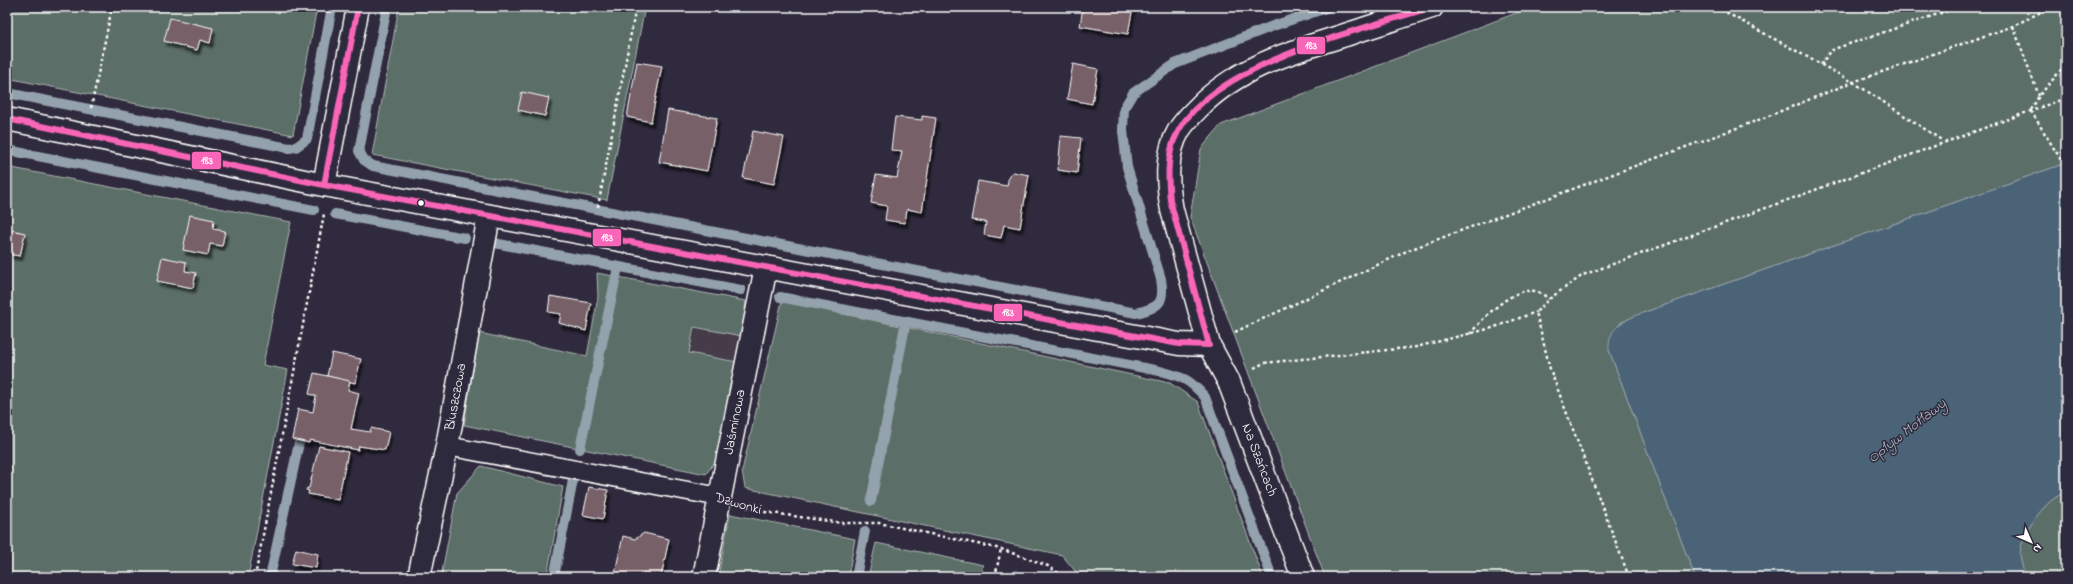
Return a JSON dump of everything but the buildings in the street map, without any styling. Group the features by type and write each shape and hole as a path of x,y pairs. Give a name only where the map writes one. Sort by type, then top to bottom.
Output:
{"street":[{"path":"324,185 358,7"},
{"name":"Na Szańcach","path":"1303,577 1229,382 1209,345 1172,210 1168,188 1168,167 1171,151 1179,130 1209,97 1245,73 1282,55 1432,7"},
{"path":"7,119 324,185 1179,344 1209,345"},
{"name":"Bluszczowa","path":"419,577 447,446 489,216"},
{"name":"Jaśminowa","path":"704,577 766,267"}],"lane":[{"name":"Dzwonki","path":"447,446 720,497"}],"path":[{"path":"85,136 112,7"},
{"path":"600,196 636,7"},
{"path":"1716,7 1853,82 1943,141"},
{"path":"1821,65 1830,51 1837,48 1959,7"},
{"path":"1209,345 1409,250 1761,119 1853,82 2013,26 2051,7"},
{"path":"2013,26 2039,96"},
{"path":"2031,111 2039,96 2066,64"},
{"path":"1229,382 1264,363 1416,347 1469,334 1536,312 1549,299 1583,275 1943,141 2066,98"},
{"path":"2031,111 2066,168"},
{"path":"255,577 321,229"},
{"path":"1469,334 1485,316 1502,303 1523,292 1536,291 1549,299"},
{"path":"1536,312 1550,369 1629,577"},
{"name":"Dzwonki","path":"720,497 758,511 842,523 879,523 1001,548 1048,566 1064,577"},
{"path":"995,577 1001,548"}],"shaded area":[{"path":"694,326 742,336 737,362 689,353"}],"green space":[{"path":"7,7 317,7 293,135 7,78"},
{"path":"399,7 645,7 607,200 372,155"},
{"path":"1532,7 2066,7 2066,163 1637,315 1620,323 1609,350 1695,577 1325,577 1190,217 1201,149 1221,125"},
{"path":"7,167 291,222 263,365 288,370 248,577 7,577"},
{"path":"597,273 746,301 742,336 694,327 689,353 737,362 722,452 706,474 464,425 479,333 587,356 598,297"},
{"path":"782,301 1170,383 1198,402 1263,577 1080,577 1062,555 745,488 742,471"},
{"path":"481,466 563,487 547,577 441,577 457,493"},
{"path":"2066,492 2066,577 2025,577 2020,555 2024,537 2029,527 2050,501"},
{"path":"730,514 855,539 848,577 718,577"},
{"path":"876,543 983,565 981,577 868,577"},
{"path":"1015,571 1036,577 1014,577"}],"water":[{"name":"Opływ Motławy","path":"2066,163 2066,492 2050,501 2029,527 2024,537 2020,555 2025,577 1695,577 1609,350 1609,343 1616,328 1620,324 1637,315"}],"waterway":[{"path":"7,93 289,148 296,147 307,139 332,7"},
{"path":"387,7 359,151 364,160 373,166 1136,313 1156,306 1161,299 1162,287 1161,279 1127,167 1123,130 1124,108 1133,93 1175,64 1273,26 1329,7"},
{"path":"7,150 314,210"},
{"path":"335,214 465,238"},
{"path":"494,243 741,290"},
{"path":"580,449 618,267"},
{"path":"780,297 1160,371 1190,382 1205,397 1272,577"},
{"path":"871,501 906,321"},
{"path":"270,577 299,443"},
{"path":"554,577 573,480"},
{"path":"856,577 865,531"}],"transit line":[{"name":"183","path":"324,185 358,7"},
{"name":"183","path":"1209,345 1169,192 1169,170 1172,147 1174,140 1191,114 1217,91 1250,71 1288,54 1327,39 1432,7"},
{"name":"183","path":"7,119 324,185 1179,344 1209,345"}]}
